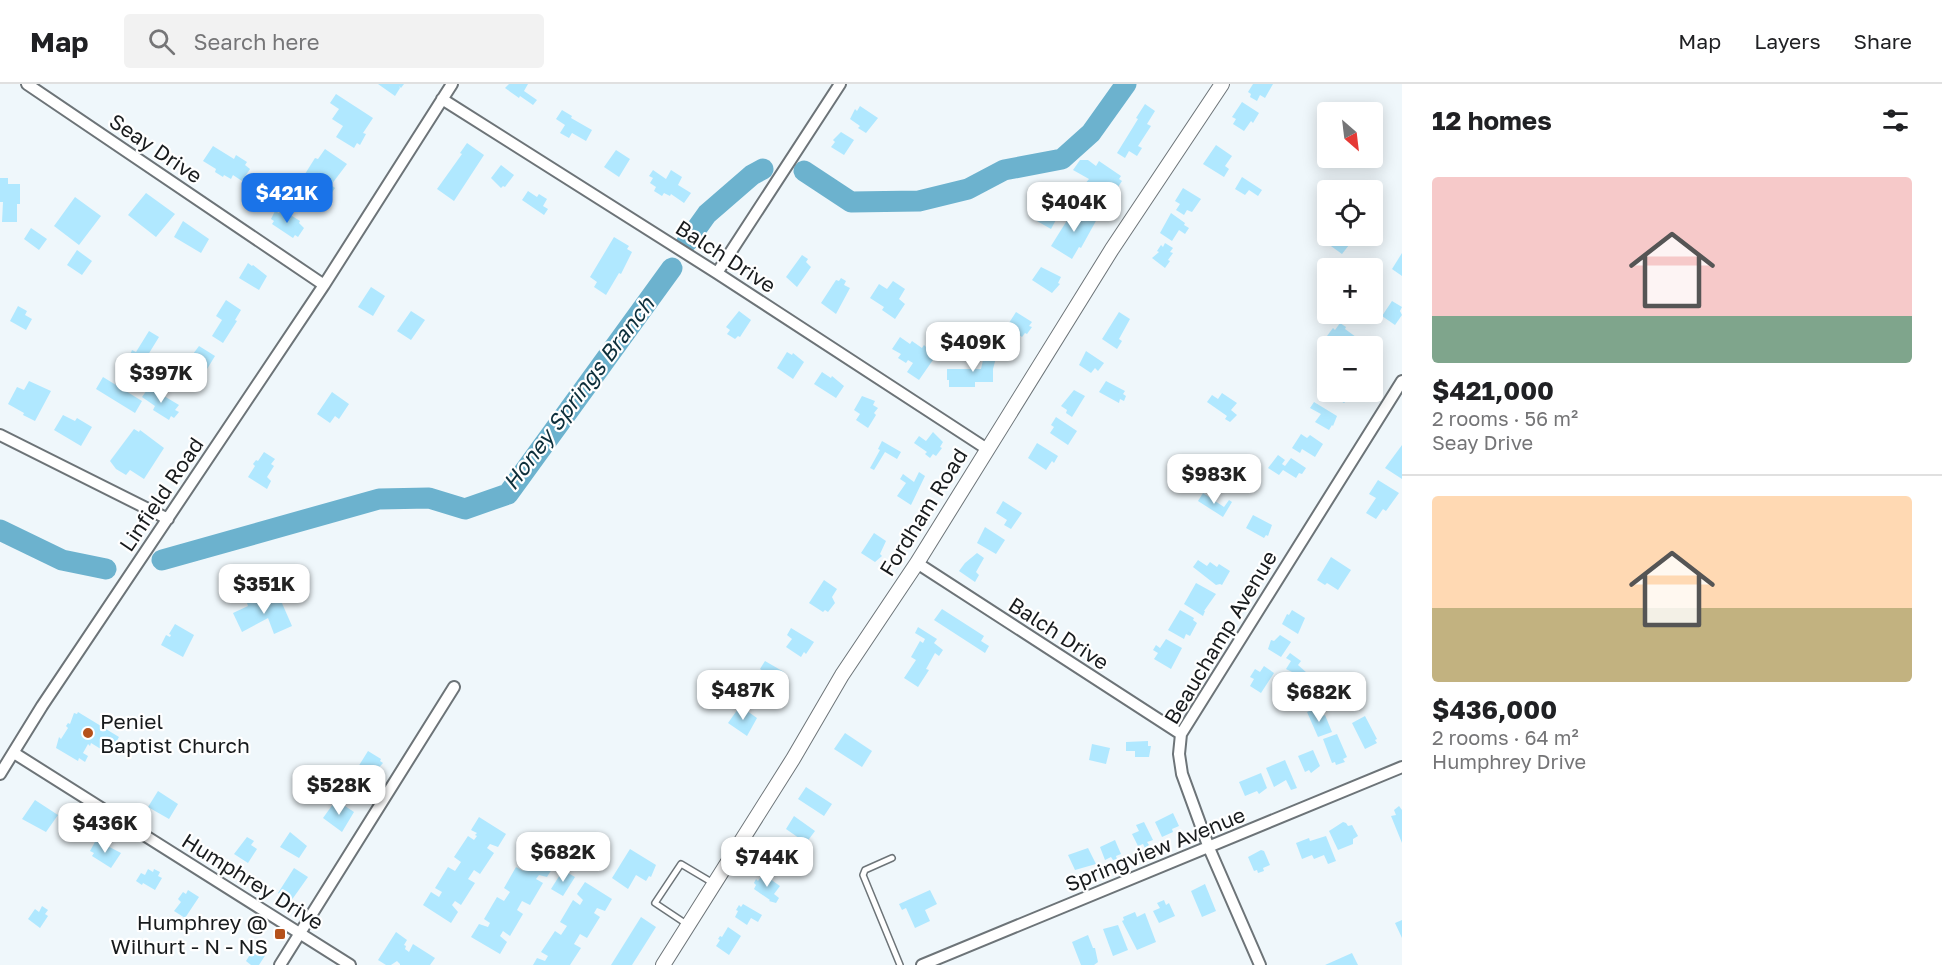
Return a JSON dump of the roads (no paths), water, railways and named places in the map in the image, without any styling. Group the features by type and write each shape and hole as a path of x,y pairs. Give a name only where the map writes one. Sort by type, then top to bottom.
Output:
{"street":[{"name":"Seay Drive","path":"27,84 324,285"},
{"name":"Linfield Road","path":"0,774 42,706 324,285 452,84"},
{"path":"717,273 840,84"},
{"name":"Fordham Road","path":"663,965 793,759 842,675 917,563 1112,249 1222,84"},
{"name":"Balch Drive","path":"442,99 717,273 987,449"},
{"name":"Beauchamp Avenue","path":"1260,965 1209,848 1182,774 1179,754 1181,734 1402,381"},
{"path":"0,435 168,519"},
{"name":"Balch Drive","path":"917,563 1181,734"},
{"path":"280,965 454,687"},
{"name":"Humphrey Drive","path":"14,753 350,965"},
{"name":"Springview Avenue","path":"922,965 1402,767"}],"lane":[{"path":"892,858 865,870 863,875 900,965"},
{"path":"688,925 655,903 681,864 714,884"}],"waterway":[{"name":"Honey Springs Branch","path":"804,171 851,202 919,201 968,189 1004,170 1062,159 1091,133 1126,84"},
{"name":"Honey Springs Branch","path":"687,242 707,214 752,175 763,169"},
{"name":"Honey Springs Branch","path":"162,560 379,499 429,498 465,509 508,494 672,268"},
{"name":"Honey Springs Branch","path":"0,530 62,560 106,569"}],"place":[{"name":"Peniel Baptist Church","path":"88,733"},
{"name":"Humphrey @ Wilhurt - N - NS","path":"280,934"}]}
